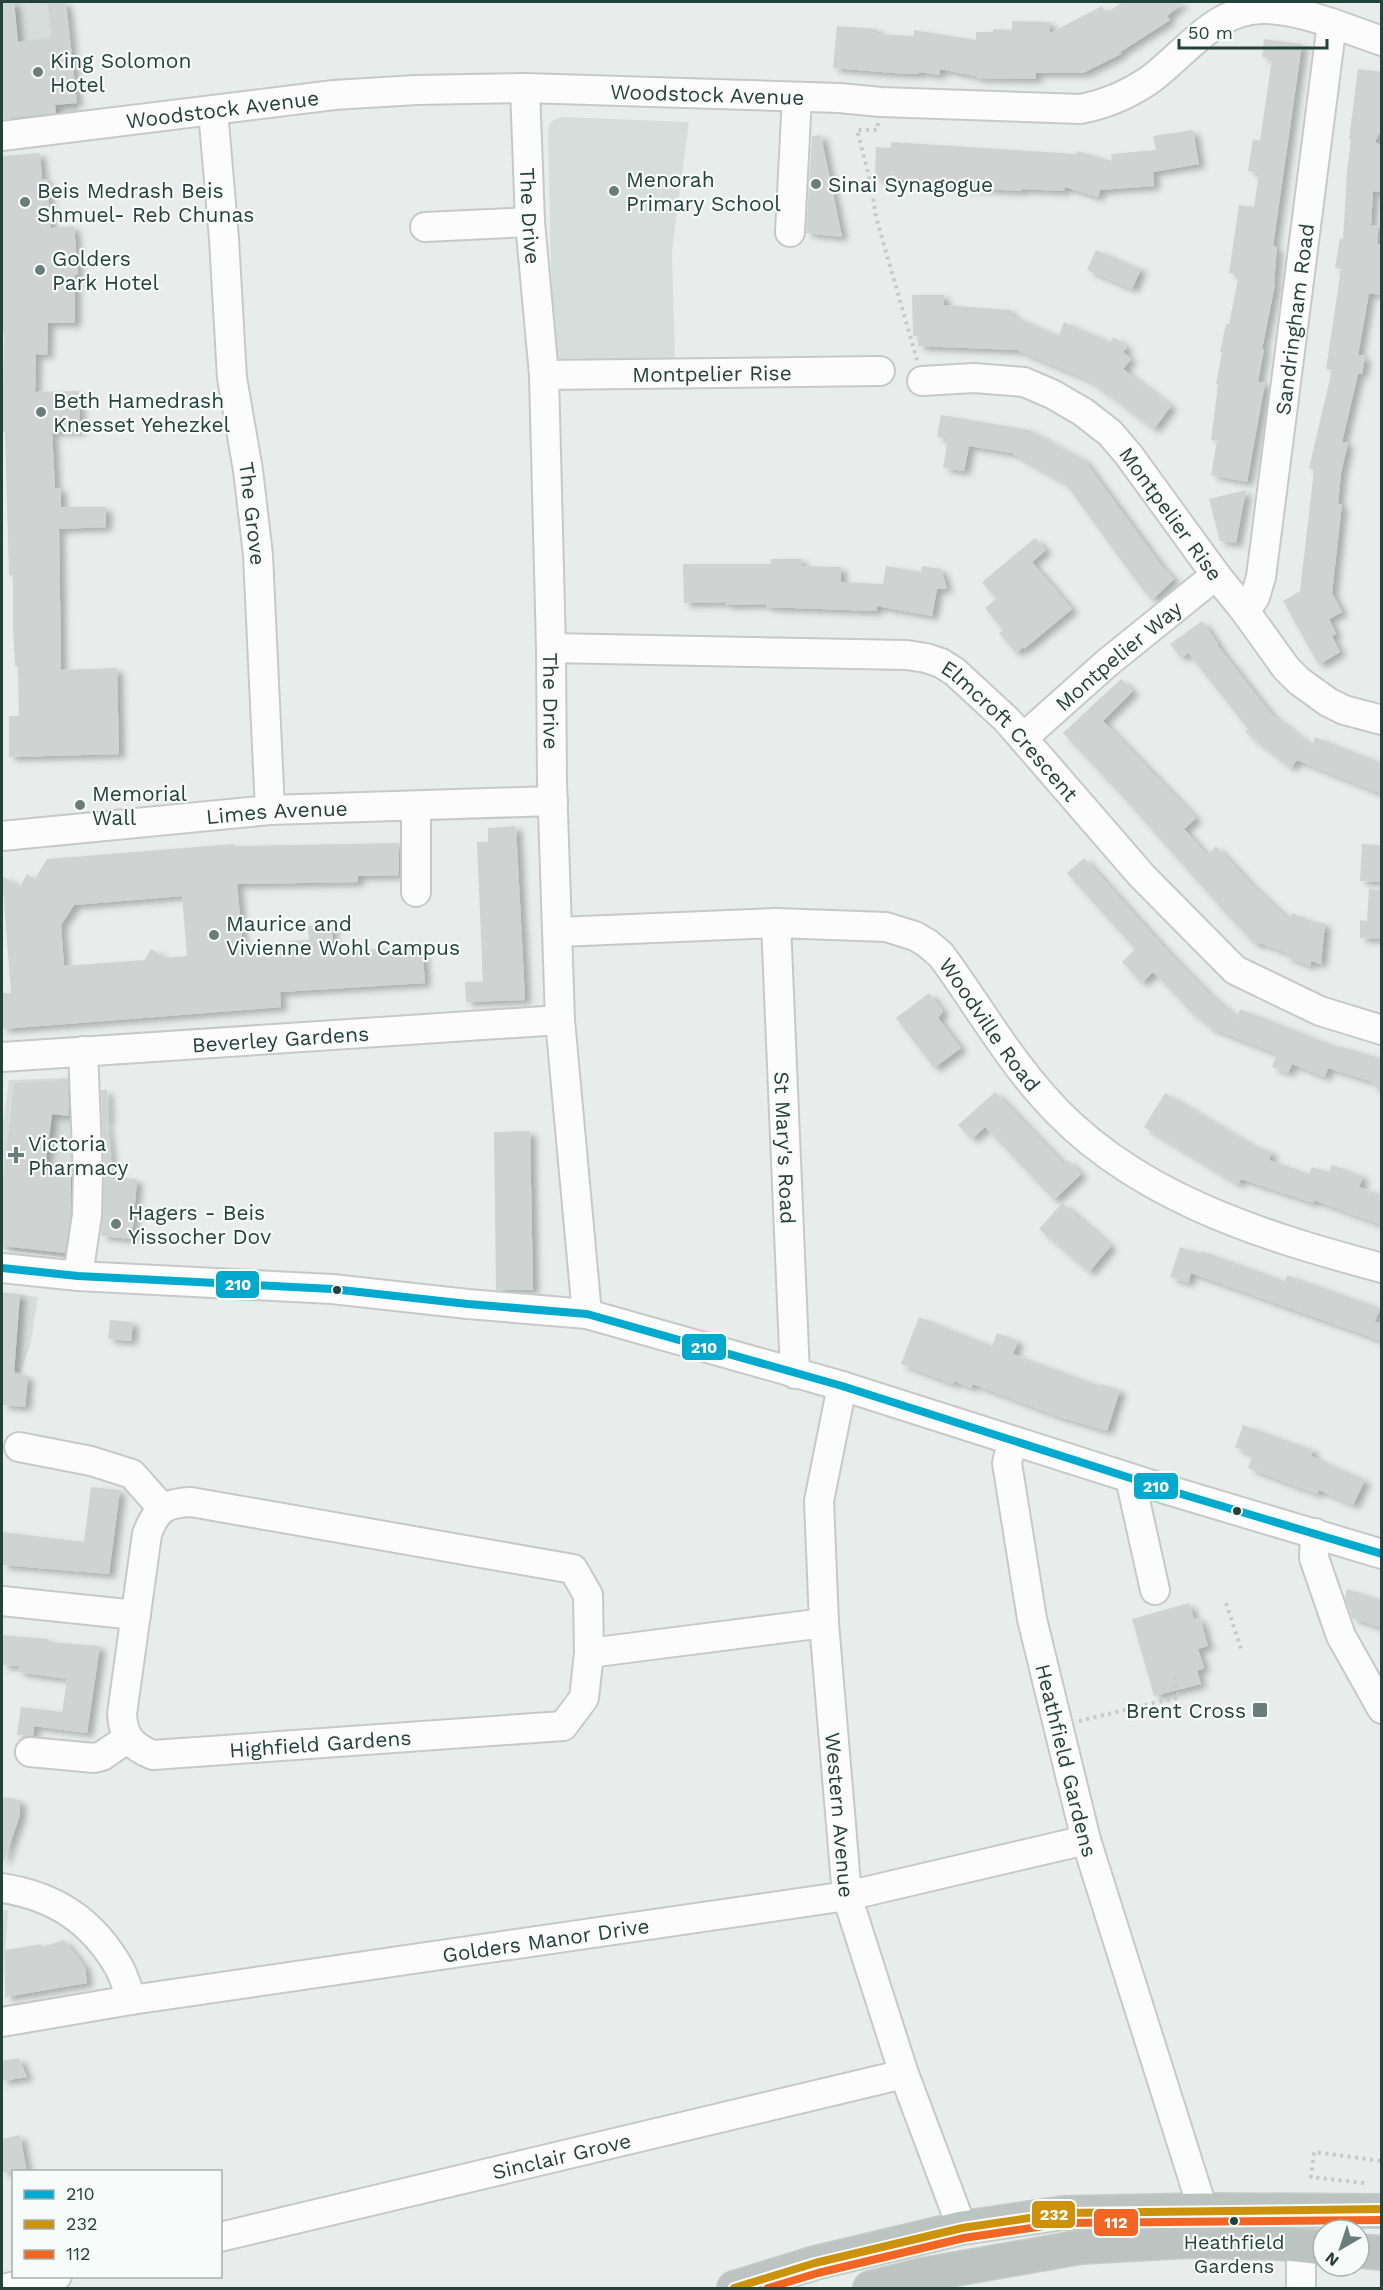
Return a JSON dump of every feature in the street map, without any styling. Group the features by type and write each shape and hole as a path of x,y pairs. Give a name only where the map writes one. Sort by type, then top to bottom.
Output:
{"highway":[{"path":"734,2289 815,2263 962,2229 1063,2213 1375,2203"},
{"path":"870,2289 922,2275 1081,2247 1189,2241 1280,2243 1308,2267"}],"street":[{"name":"Woodstock Avenue","path":"2,136 333,95 416,90 525,88 839,98 1081,109 1108,103 1130,93 1150,80 1207,30 1240,7 1298,14 1382,40"},
{"name":"Sandringham Road","path":"1245,611 1255,597 1261,577 1332,23"},
{"name":"The Drive","path":"525,88 530,222 544,375 560,1020 587,1314"},
{"path":"790,232 803,97"},
{"name":"The Grove","path":"213,111 224,239 232,378 248,470 258,555 270,810"},
{"path":"425,227 530,222"},
{"name":"Montpelier Rise","path":"919,368 974,378 1024,382 1052,394 1083,412 1110,433 1128,454 1286,668 1299,681 1336,706 1382,720"},
{"name":"Montpelier Rise","path":"544,375 880,371"},
{"name":"Montpelier Way","path":"1023,738 1107,663 1216,575"},
{"name":"Elmcroft Crescent","path":"551,648 907,655 941,663 966,681 1023,738 1142,876 1235,970 1320,1011 1382,1030"},
{"name":"Limes Avenue","path":"2,836 270,810 553,801"},
{"path":"416,806 416,892"},
{"name":"Woodville Road","path":"558,932 776,923 886,927 900,930 927,943 941,955 1042,1095 1068,1123 1106,1154 1165,1190 1248,1228 1302,1247 1382,1268"},
{"name":"St Mary's Road","path":"776,923 795,1374"},
{"name":"Beverley Gardens","path":"2,1057 560,1020"},
{"path":"78,1276 87,1215 88,1175 83,1051"},
{"path":"2,1268 78,1276 332,1289 587,1314 842,1386 1130,1478 1382,1554"},
{"name":"Western Avenue","path":"842,1386 819,1501 824,1623 847,1896 904,2074 962,2229"},
{"name":"Heathfield Gardens","path":"1012,1441 1006,1463 1032,1618 1086,1840 1203,2210"},
{"path":"19,1447 91,1461 132,1474 162,1508 154,1516 147,1534 123,1714 123,1725 128,1738 102,1756 94,1758 30,1752"},
{"path":"1130,1478 1155,1590"},
{"name":"Highfield Gardens","path":"128,1738 134,1746 143,1751 153,1755 163,1755 563,1726 584,1698 590,1653 588,1595 573,1569 191,1502 171,1504 162,1508"},
{"path":"1315,1533 1314,1558 1341,1636 1380,1706"},
{"path":"2,1601 136,1615"},
{"path":"590,1653 824,1623"},
{"name":"Golders Manor Drive","path":"2,2022 847,1896 1086,1840"},
{"path":"2,1888 41,1896 65,1908 88,1927 107,1949 121,1971 131,2001"},
{"name":"Sinclair Grove","path":"222,2237 904,2074"},
{"path":"7,2289 53,2278"}],"path":[{"path":"858,135 876,217 919,368"},
{"path":"1226,1603 1241,1649"},
{"path":"1058,1726 1179,1697 1174,1677"},
{"path":"1375,2203 1311,2177 1314,2152 1382,2161"}],"shaded area":[{"name":"King Solomon Hotel","path":"2,2 66,2 78,111 2,119"},
{"name":"Menorah Primary School","path":"561,117 689,122 672,251 675,360 553,363 548,130 551,122"},
{"path":"92,1077 85,1260 2,1249 2,1131 9,1080"},
{"path":"2,1292 38,1297 31,1342 21,1372 2,1368"},
{"path":"2,1910 8,1910 2,2002"}],"building":[{"name":"King Solomon Hotel","path":"2,2 14,2 18,42 52,38 47,2 66,2 77,103 55,105 56,113 2,119"},
{"path":"1123,2 1184,2 1167,16 1170,20 1120,52 1121,54 1083,73 1036,73 1036,79 976,78 976,76 940,69 940,75 833,68 837,26 877,29 877,34 914,36 914,30 976,40 976,32 993,32 993,29 1012,30 1012,21 1050,22 1050,33 1102,6 1106,13"},
{"path":"1264,39 1302,44 1273,246 1277,247 1275,284 1258,382 1265,383 1247,482 1211,475 1217,441 1211,440 1218,385 1216,384 1222,352 1220,352 1226,324 1229,324 1239,274 1229,273 1239,205 1254,207 1259,173 1248,171 1253,139 1260,141 1272,58 1262,57"},
{"path":"1358,69 1382,72 1381,130 1375,142 1382,146 1382,192 1373,191 1371,225 1378,226 1377,244 1382,245 1382,284 1380,295 1369,293 1358,355 1365,356 1362,374 1358,374 1342,442 1348,443 1341,473 1338,504 1342,504 1332,593 1342,612 1329,619 1336,634 1332,636 1340,652 1320,664 1283,601 1300,591 1314,470 1309,468 1332,370 1326,369 1341,269 1335,268 1340,238 1343,239 1351,139 1349,139"},
{"path":"1193,130 1199,164 1153,172 1154,186 1100,190 1098,197 1065,187 1064,191 1022,189 1021,191 935,186 936,181 875,178 876,147 891,148 891,142 1076,154 1077,151 1112,161 1111,154 1156,150 1153,136"},
{"name":"Sinai Synagogue","path":"821,135 842,237 806,233 812,136"},
{"path":"40,153 42,179 47,179 51,228 74,226 78,275 75,275 75,323 48,323 47,355 36,354 35,392 79,391 80,431 52,432 55,488 61,488 61,507 106,507 106,527 59,529 61,670 117,668 119,754 9,757 9,716 19,716 18,666 15,666 13,627 13,575 9,575 5,432 2,432 4,333 2,333 2,156"},
{"path":"1096,250 1141,269 1132,289 1087,270"},
{"path":"912,295 944,295 944,305 1011,310 1011,315 1059,336 1064,322 1110,342 1114,337 1127,347 1123,352 1131,359 1123,369 1171,406 1154,429 1089,380 1017,350 918,346 918,336 913,336"},
{"path":"941,415 1029,430 1084,460 1161,565 1174,579 1152,600 1065,483 1012,453 969,446 964,471 943,468 948,439 937,437"},
{"path":"1246,490 1236,543 1220,541 1209,499"},
{"path":"1035,538 1046,550 1032,562 1072,609 1016,653 999,633 1003,630 985,608 996,599 982,582"},
{"path":"771,559 802,559 802,566 841,567 841,582 883,584 886,566 921,572 922,566 941,569 947,589 937,589 932,616 877,606 877,611 766,607 766,604 725,605 725,602 684,603 683,564 771,564"},
{"path":"1202,621 1217,645 1272,715 1312,746 1315,737 1382,763 1382,794 1297,760 1291,768 1245,732 1248,729 1188,653 1181,658 1170,644"},
{"path":"1121,679 1133,691 1103,721 1196,818 1184,829 1207,855 1216,846 1289,920 1292,913 1314,922 1325,923 1321,964 1311,961 1311,966 1286,957 1287,953 1260,943 1256,945 1063,733"},
{"path":"516,826 525,1000 466,1002 465,982 483,982 477,842 488,842 488,828"},
{"name":"Maurice and Vivienne Wohl Campus","path":"399,843 399,875 358,876 358,882 237,884 243,948 288,945 287,941 309,940 308,926 332,924 333,952 422,946 425,983 280,992 281,1007 2,1029 2,993 11,993 2,876 20,887 27,874 35,879 47,859 234,844 234,846","holes":["182,896 187,956 165,958 151,949 145,960 64,966 61,925 74,905"]},
{"path":"1362,844 1382,845 1382,882 1360,881"},
{"path":"1084,858 1171,955 1209,994 1237,1018 1240,1009 1340,1048 1340,1046 1382,1059 1382,1094 1370,1081 1328,1068 1325,1077 1292,1064 1288,1073 1272,1067 1277,1054 1211,1028 1183,1005 1153,972 1142,983 1122,962 1135,949 1067,873"},
{"path":"1369,889 1382,890 1382,939 1360,938 1360,920 1367,921"},
{"path":"929,993 943,1011 938,1018 961,1048 934,1068 896,1018"},
{"path":"68,1080 69,1116 52,1114 45,1169 71,1171 71,1214 65,1253 2,1246 2,1188 14,1083"},
{"path":"101,1090 107,1090 108,1120 106,1120 113,1177 137,1179 132,1239 101,1236 104,1175"},
{"path":"995,1092 1064,1164 1068,1160 1081,1174 1054,1200 985,1127 972,1139 958,1125"},
{"path":"1165,1093 1254,1146 1272,1152 1269,1160 1309,1174 1312,1167 1329,1172 1332,1165 1363,1176 1359,1187 1382,1195 1382,1225 1314,1200 1313,1203 1241,1179 1238,1184 1144,1127"},
{"path":"530,1131 533,1290 496,1290 494,1132"},
{"path":"1062,1203 1111,1246 1089,1272 1039,1229"},
{"path":"1180,1247 1200,1253 1201,1251 1285,1281 1287,1275 1380,1308 1375,1322 1382,1323 1382,1341 1191,1273 1188,1283 1170,1277"},
{"path":"2,1293 20,1294 14,1373 28,1376 25,1407 2,1405"},
{"path":"919,1317 992,1346 997,1333 1018,1341 1013,1354 1100,1386 1101,1384 1120,1390 1107,1431 1060,1417 973,1384 971,1388 954,1381 953,1384 901,1364"},
{"path":"110,1320 133,1322 131,1341 108,1339"},
{"path":"1243,1425 1313,1450 1311,1456 1365,1480 1353,1505 1319,1490 1317,1494 1248,1468 1253,1455 1235,1447"},
{"path":"91,1487 120,1490 109,1574 2,1565 2,1532 84,1542"},
{"path":"1347,1589 1382,1600 1382,1628 1352,1618 1345,1597"},
{"path":"1189,1603 1194,1619 1200,1618 1208,1646 1198,1649 1204,1668 1197,1671 1201,1684 1154,1696 1132,1619"},
{"path":"2,1635 48,1639 48,1642 100,1646 87,1733 34,1726 33,1736 17,1735 21,1707 62,1712 67,1679 18,1672 19,1666 2,1665"},
{"path":"2,1797 20,1800 20,1815 4,1861 2,1860"},
{"path":"64,1940 85,1967 87,1983 5,1997 5,1950 41,1944 42,1947"},
{"path":"19,2058 27,2077 2,2081 2,2061"},
{"path":"20,2135 27,2170 2,2172 2,2139"}],"transit line":[{"name":"210","path":"2,1268 78,1276 332,1289 587,1314 842,1386 1168,1490 1382,1554"},
{"name":"232","path":"734,2288 815,2263 962,2228 1063,2213 1382,2209"},
{"name":"112","path":"768,2288 818,2273 964,2238 1064,2223 1382,2220"}],"place":[{"name":"King Solomon Hotel","path":"38,72"},
{"name":"Sinai Synagogue","path":"816,184"},
{"name":"Menorah Primary School","path":"614,191"},
{"name":"Beis Medrash Beis Shmuel- Reb Chunas","path":"25,202"},
{"name":"Golders Park Hotel","path":"40,270"},
{"name":"Beth Hamedrash Knesset Yehezkel","path":"41,412"},
{"name":"Memorial Wall","path":"80,805"},
{"name":"Maurice and Vivienne Wohl Campus","path":"214,935"},
{"name":"Victoria Pharmacy","path":"16,1155"},
{"name":"Hagers - Beis Yissocher Dov","path":"116,1224"},
{"name":"Brent Cross","path":"1260,1710"},
{"name":"Heathfield Gardens","path":"1234,2221"}]}
